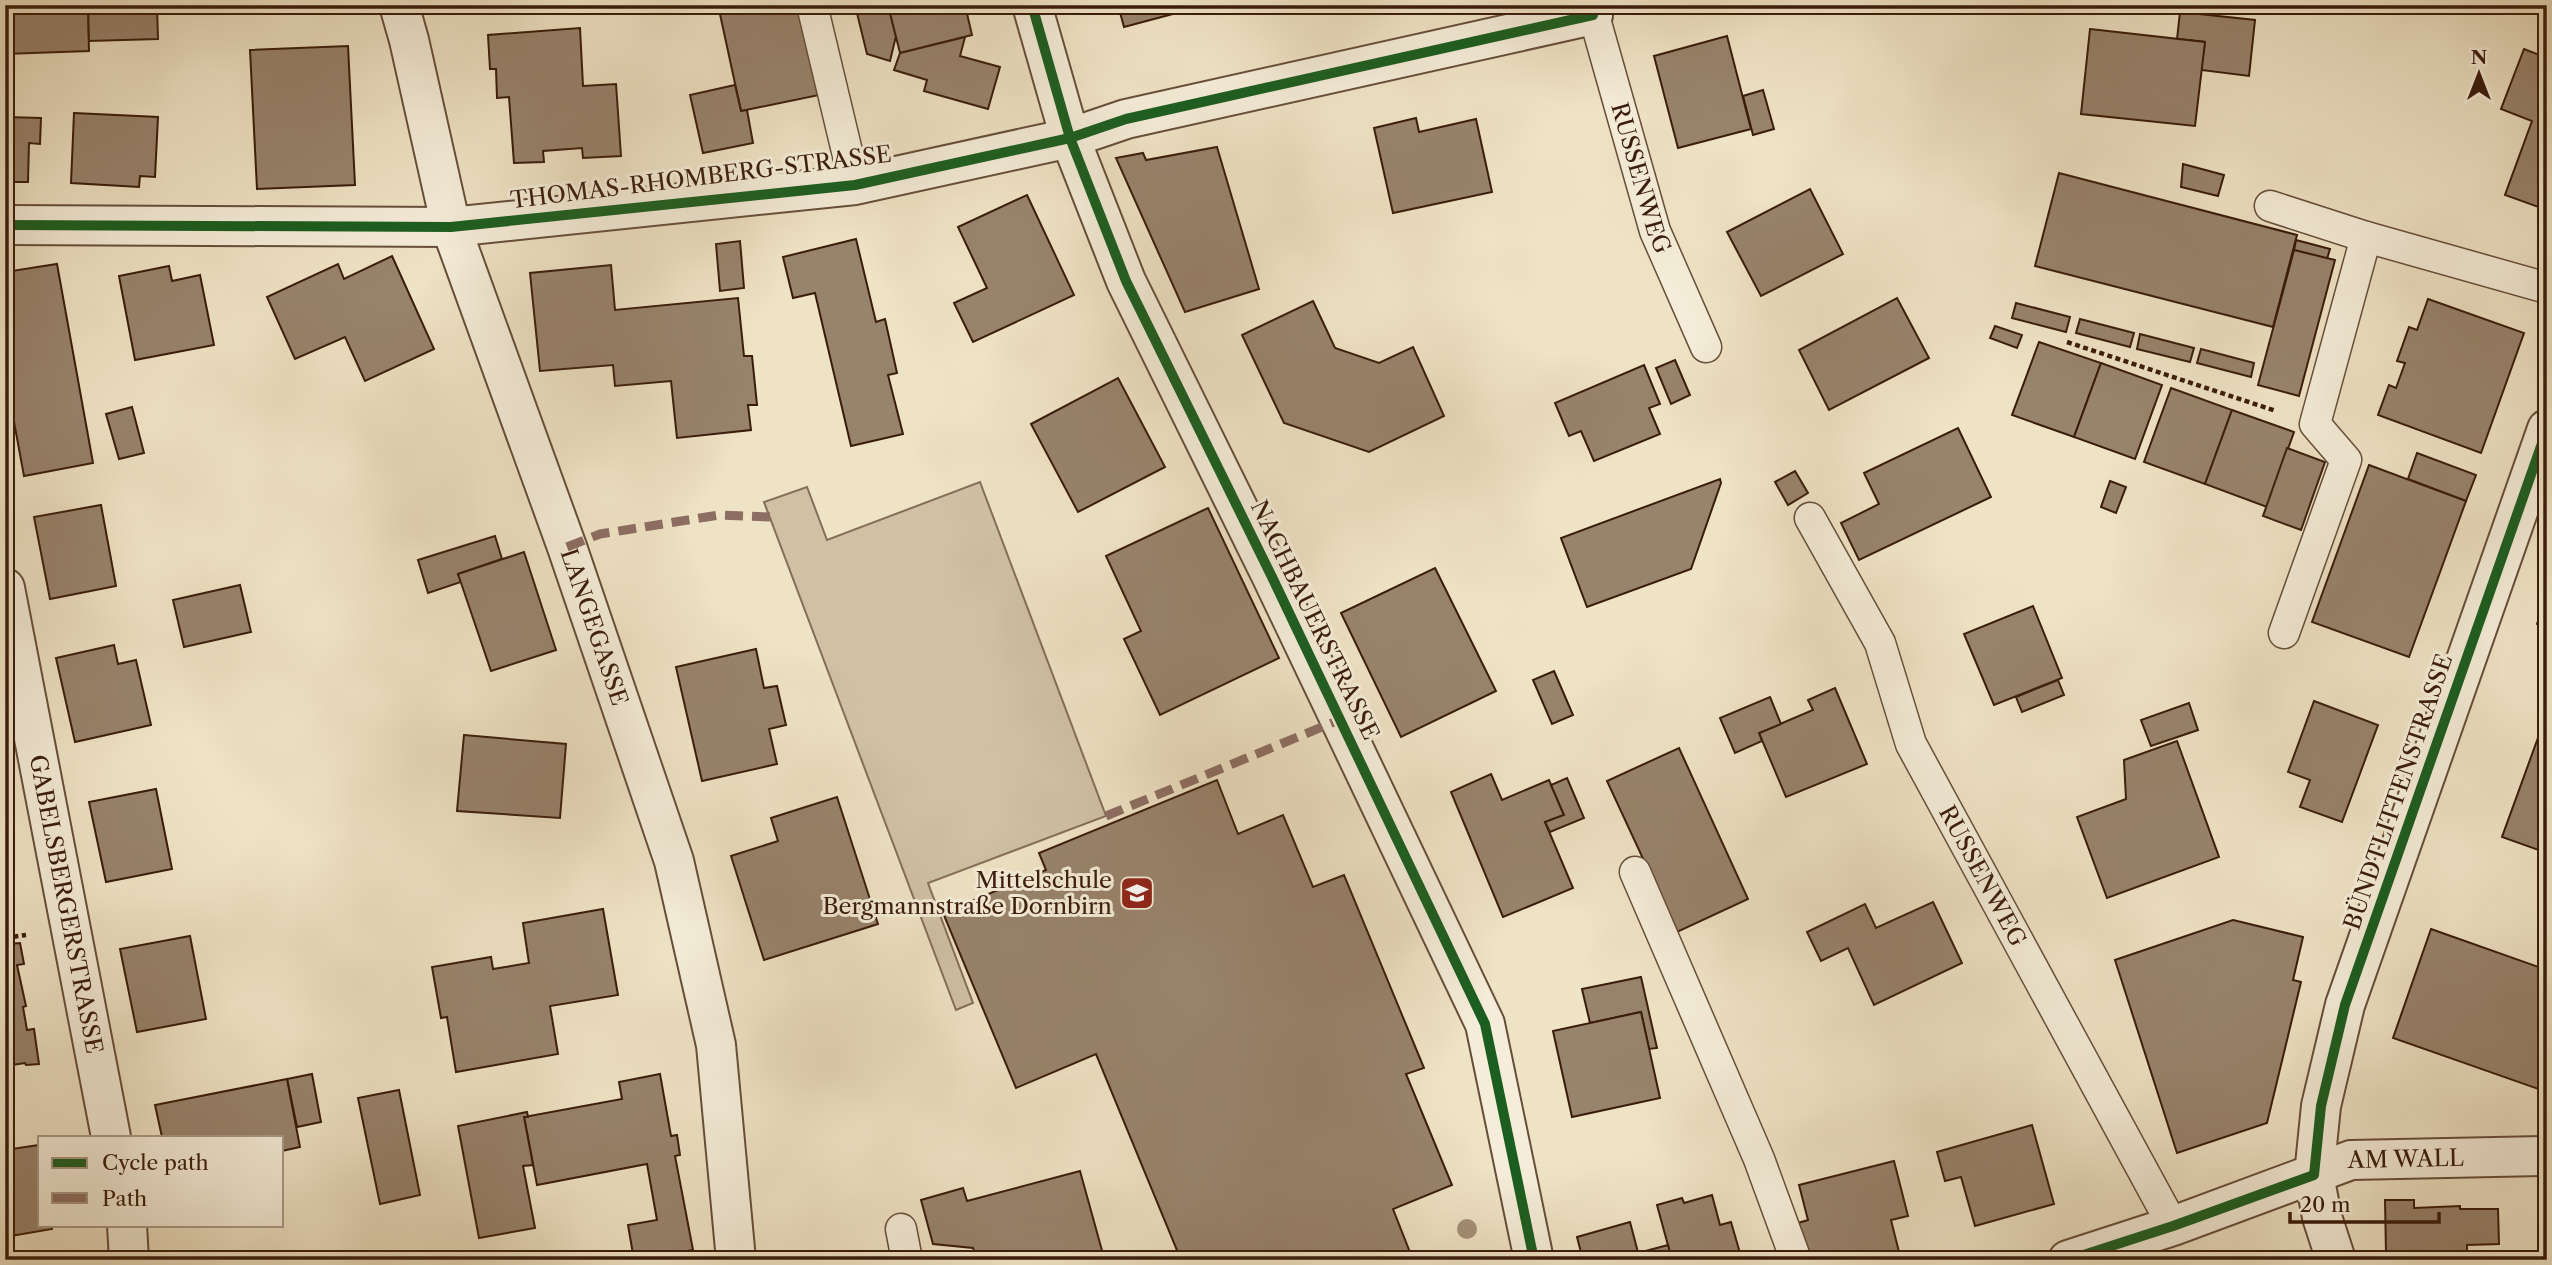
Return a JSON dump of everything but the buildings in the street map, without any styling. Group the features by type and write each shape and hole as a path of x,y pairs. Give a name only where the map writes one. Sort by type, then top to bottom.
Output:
{"street":[{"name":"LANGEGASSE","path":"399,5 451,227 567,547 674,861 716,1045 736,1260"},
{"name":"NACHBAUERSTRASSE","path":"1032,5 1070,138 1126,281 1272,577 1485,1024 1534,1260"},
{"name":"THOMAS-RHOMBERG-STRASSE","path":"5,225 451,227 855,185 1070,138 1126,118 1592,10"},
{"name":"BÜNDTLITTENSTRASSE","path":"2314,1175 2321,1106 2345,1005 2547,429"},
{"name":"GABELSBERGERSTRASSE","path":"5,588 111,1136"},
{"name":"AM WALL","path":"2336,1260 2322,1217 2314,1175 2351,1160 2547,1156"},
{"path":"2068,1260 2314,1175"},
{"path":"127,1226 129,1260"}],"lane":[{"path":"812,5 855,185"},
{"name":"RUSSENWEG","path":"1592,10 1655,231 1706,347"},
{"path":"2270,206 2366,237 2547,288"},
{"path":"2284,633 2346,460 2315,424 2366,237"},
{"name":"RUSSENWEG","path":"1810,518 1881,643 1911,744 2172,1226"},
{"path":"1635,872 1759,1159 1796,1260"},
{"path":"901,1229 907,1260"}],"path":[{"path":"2067,342 2315,424"}],"shaded area":[{"path":"980,482 1106,816 928,883 973,1003 956,1010 764,502 807,487 827,540"}],"marked path":[{"path":"567,547 600,534 719,515 770,517"},
{"path":"1106,816 1339,720"}],"cycle path":[{"path":"1032,5 1070,138 1126,281 1272,577 1485,1024 1534,1260"},
{"path":"5,225 451,227 855,185 1070,138 1126,119 1593,15"},
{"path":"2068,1260 2173,1226 2314,1175 2321,1106 2345,1005 2547,429"}],"place":[{"name":"Mittelschule Bergmannstraße Dornbirn","path":"1137,893"}]}
